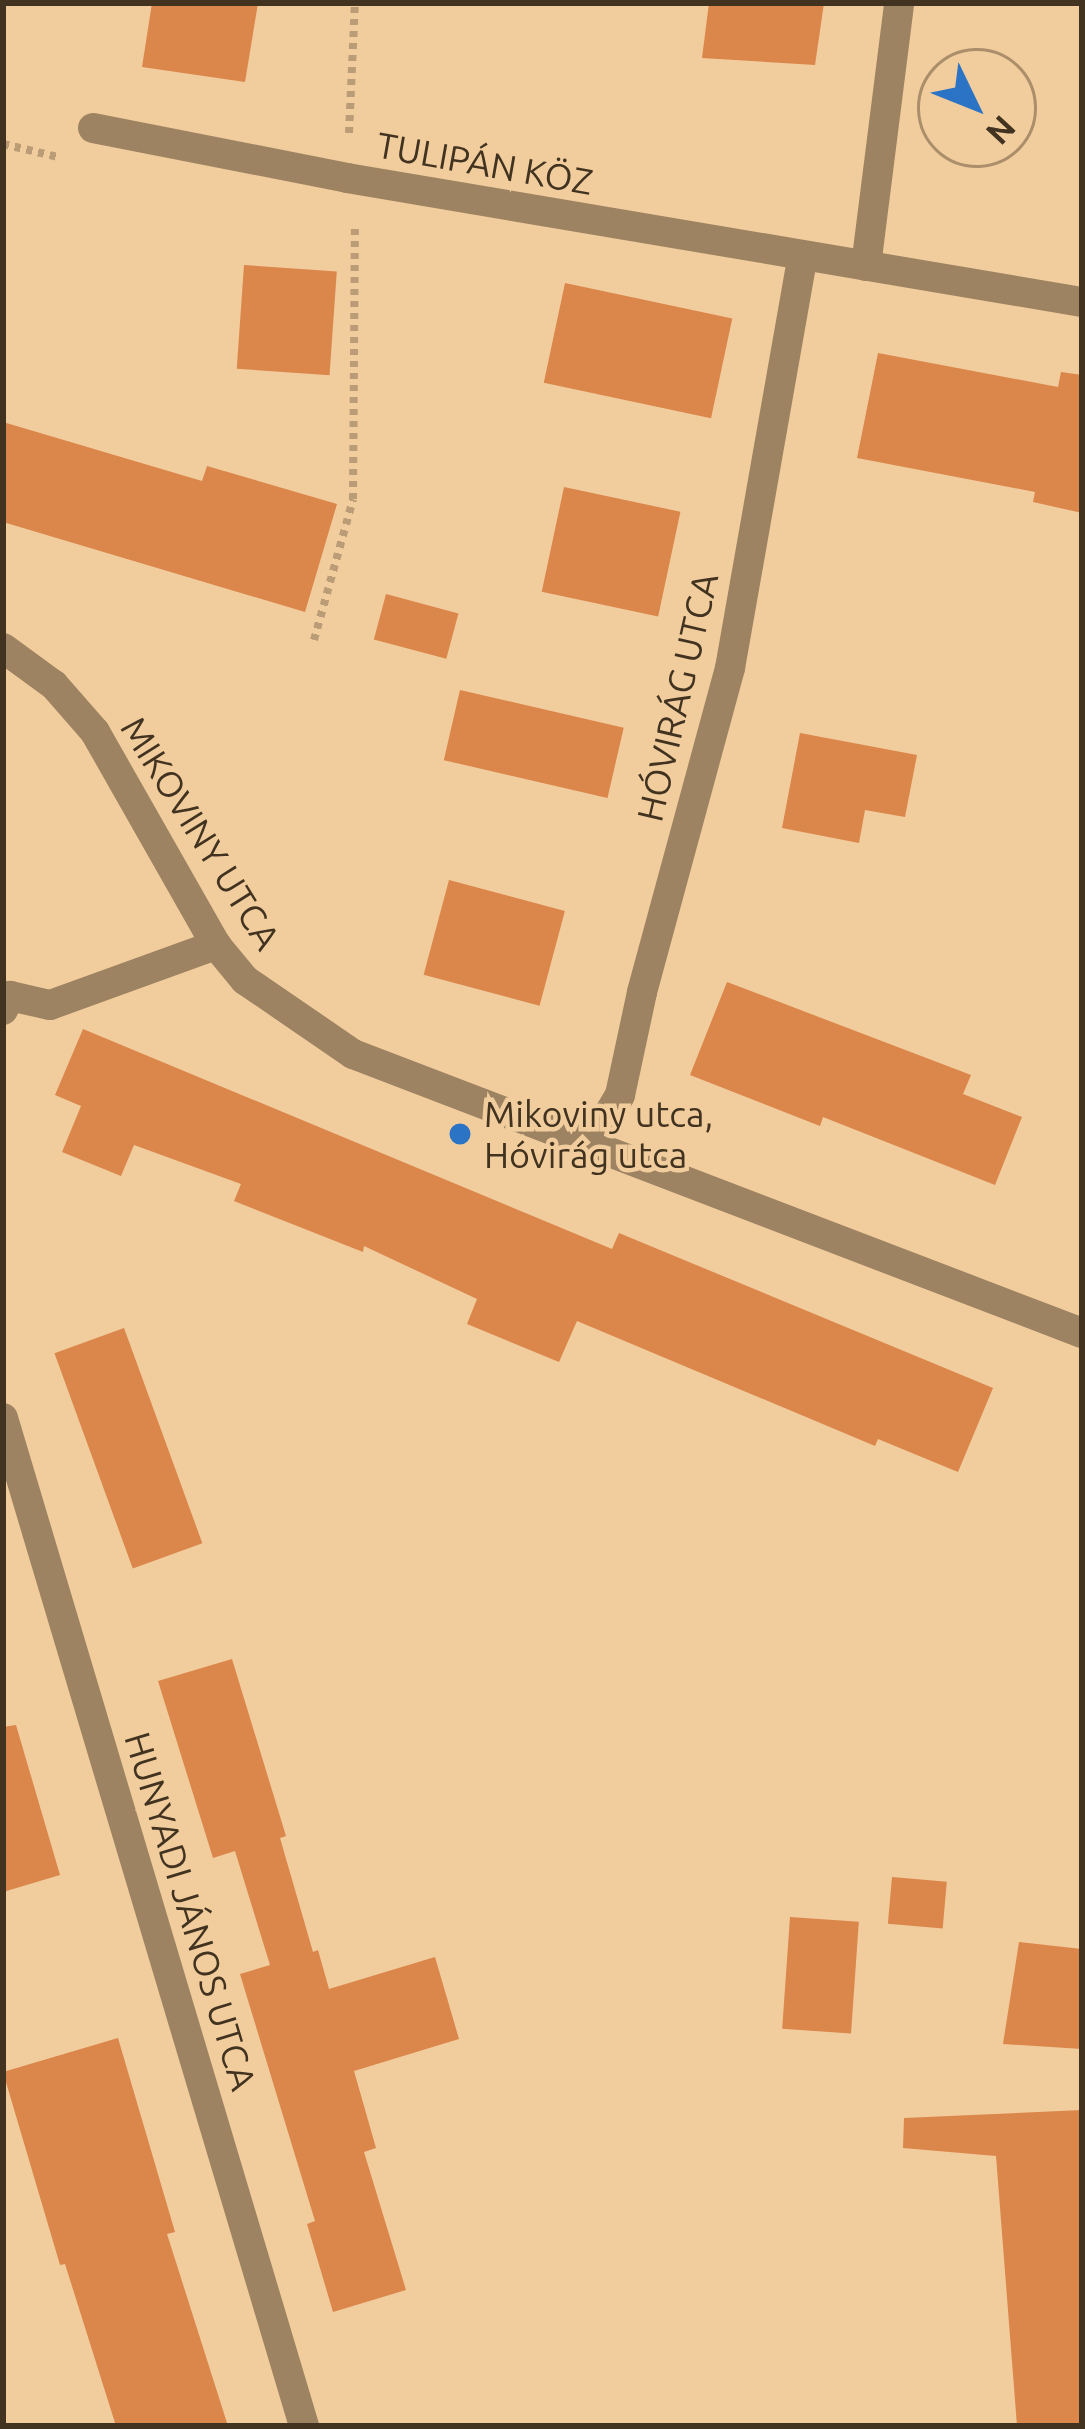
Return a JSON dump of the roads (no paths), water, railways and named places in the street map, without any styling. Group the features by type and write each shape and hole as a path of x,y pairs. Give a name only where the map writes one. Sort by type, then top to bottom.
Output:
{"street":[{"path":"866,266 899,3"},
{"name":"TULIPÁN KÖZ","path":"93,128 347,178 1082,302"},
{"name":"HÓVIRÁG UTCA","path":"591,1144 620,1095 642,992 730,668 802,258"},
{"name":"MIKOVINY UTCA","path":"3,647 55,686 95,732 216,946 245,980 352,1054 1082,1333"},
{"path":"3,1010 10,996 50,1005 216,946"},
{"name":"HUNYADI JÁNOS UTCA","path":"3,1418 304,2426"}],"place":[{"name":"Mikoviny utca, Hóvirág utca","path":"460,1134"}]}
